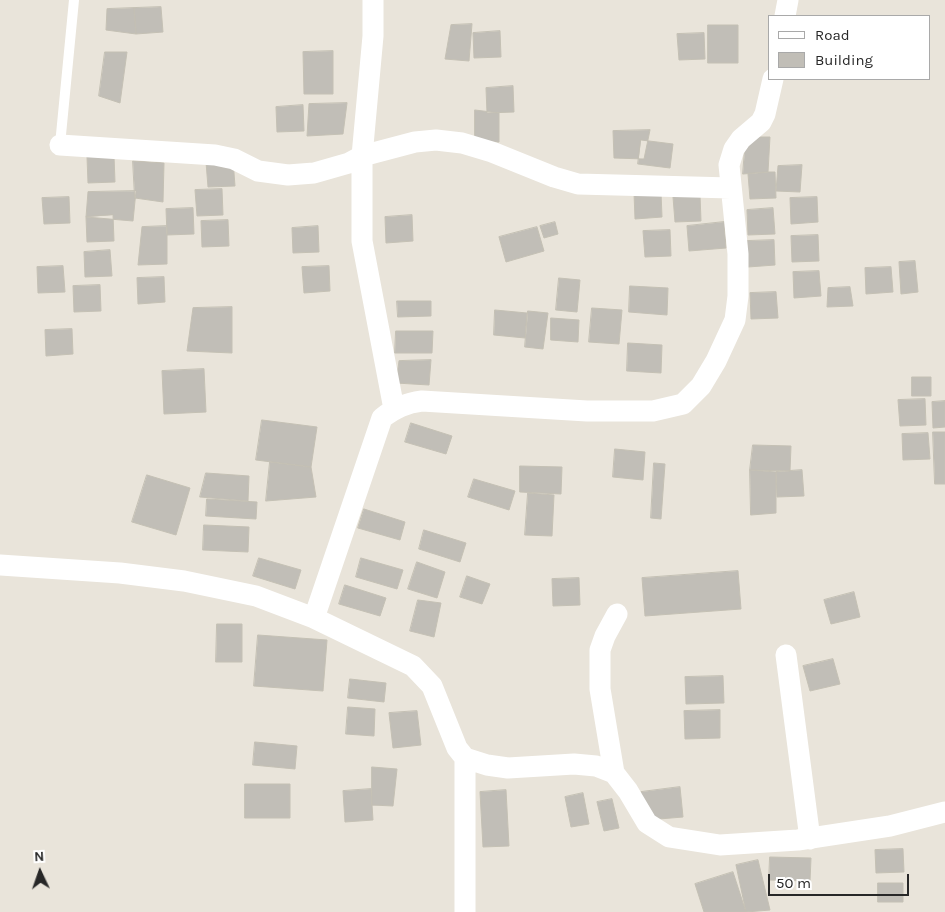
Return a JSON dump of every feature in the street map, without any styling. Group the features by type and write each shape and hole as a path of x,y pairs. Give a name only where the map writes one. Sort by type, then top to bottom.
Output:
{"street":[{"path":"373,0 373,36 362,156 362,241 394,409"},
{"path":"785,15 788,0"},
{"path":"314,618 382,418 394,409 407,403 422,401 588,411 653,411 683,404 701,386 735,320 738,296 738,254 729,165 734,149 741,139 761,122 765,114 773,80"},
{"path":"60,145 215,156 234,159 258,171 288,176 314,173 348,163 362,156 414,142 444,141 462,143 492,152 554,178 578,184 731,188"},
{"path":"0,566 120,573 184,581 256,596 314,618 413,666 432,686 440,702 450,734 465,758 486,765 508,768 574,764 596,766 614,773"},
{"path":"617,614 600,650 600,689 614,773 628,791 647,823 669,837 720,845 810,838 890,826 945,812"},
{"path":"786,654 810,838"},
{"path":"465,758 465,912"}],"lane":[{"path":"60,145 74,0"}],"building":[{"path":"161,7 163,32 136,34 134,8"},
{"path":"134,8 136,34 106,30 107,9"},
{"path":"472,24 469,61 445,59 451,25"},
{"path":"708,25 738,25 738,63 708,63"},
{"path":"500,31 501,57 474,58 473,33"},
{"path":"704,33 705,59 679,60 677,34"},
{"path":"333,51 333,94 304,94 303,52"},
{"path":"105,52 127,52 120,103 99,96"},
{"path":"513,86 514,112 487,113 486,88"},
{"path":"347,103 343,134 307,136 309,104"},
{"path":"303,105 304,131 277,132 276,107"},
{"path":"475,110 499,113 499,142 475,142"},
{"path":"650,130 644,159 614,158 613,131"},
{"path":"746,137 770,137 768,172 743,174"},
{"path":"641,140 673,144 670,168 638,164"},
{"path":"114,156 115,182 88,183 87,157"},
{"path":"233,160 235,186 208,187 206,162"},
{"path":"133,161 164,163 163,202 135,198"},
{"path":"802,165 800,192 776,191 778,166"},
{"path":"775,172 776,198 750,199 748,174"},
{"path":"222,189 223,215 197,216 195,190"},
{"path":"136,191 133,221 86,217 88,192"},
{"path":"661,192 662,217 635,219 634,193"},
{"path":"700,195 701,221 675,222 673,197"},
{"path":"69,197 70,223 44,224 42,198"},
{"path":"817,197 818,222 791,224 790,198"},
{"path":"193,208 194,234 167,235 166,209"},
{"path":"773,208 775,234 748,235 747,210"},
{"path":"113,215 114,241 87,242 86,217"},
{"path":"412,215 413,241 386,243 385,217"},
{"path":"228,220 229,246 202,247 201,221"},
{"path":"555,222 558,234 544,238 540,226"},
{"path":"724,222 726,248 689,251 687,226"},
{"path":"167,226 167,264 138,265 142,227"},
{"path":"318,226 319,252 293,253 292,228"},
{"path":"537,227 544,251 506,262 499,237"},
{"path":"670,230 671,256 645,257 643,231"},
{"path":"818,235 819,261 792,262 791,236"},
{"path":"774,240 775,265 748,267 747,241"},
{"path":"110,250 112,276 85,277 84,252"},
{"path":"915,261 918,292 901,294 899,262"},
{"path":"63,266 65,292 38,293 37,267"},
{"path":"329,266 330,291 304,293 302,267"},
{"path":"891,267 893,292 866,294 865,268"},
{"path":"819,271 821,296 794,298 793,272"},
{"path":"164,277 165,302 138,304 137,278"},
{"path":"559,278 580,280 577,312 556,310"},
{"path":"100,285 101,311 74,312 73,286"},
{"path":"630,286 668,288 667,315 629,312"},
{"path":"850,287 853,306 827,307 828,288"},
{"path":"776,292 778,318 751,319 750,293"},
{"path":"397,301 431,301 431,316 398,317"},
{"path":"232,307 232,353 187,351 193,308"},
{"path":"592,308 622,310 619,344 589,342"},
{"path":"495,310 527,313 525,338 494,335"},
{"path":"528,311 548,313 543,349 525,347"},
{"path":"551,318 579,320 578,342 551,340"},
{"path":"72,329 73,354 46,356 45,330"},
{"path":"396,331 433,331 432,353 395,353"},
{"path":"628,343 662,345 661,373 627,371"},
{"path":"431,360 429,385 396,383 399,361"},
{"path":"204,369 206,412 164,414 162,371"},
{"path":"912,377 931,377 931,396 912,396"},
{"path":"925,399 926,425 900,426 898,400"},
{"path":"945,401 945,427 933,428 932,402"},
{"path":"262,420 317,427 311,467 256,460"},
{"path":"411,423 452,436 446,454 405,442"},
{"path":"933,432 945,432 945,484 935,484"},
{"path":"928,433 930,459 903,460 902,434"},
{"path":"753,445 791,446 790,471 750,470"},
{"path":"615,449 645,452 643,480 613,477"},
{"path":"270,462 311,467 316,497 266,501"},
{"path":"654,463 665,464 661,519 651,518"},
{"path":"520,466 562,467 561,494 520,492"},
{"path":"750,470 776,472 776,513 751,515"},
{"path":"802,470 804,496 777,497 776,472"},
{"path":"206,473 249,476 248,501 200,497"},
{"path":"147,475 190,488 176,535 132,522"},
{"path":"474,479 515,491 509,510 468,497"},
{"path":"528,493 554,495 552,536 525,535"},
{"path":"207,499 257,502 256,519 206,516"},
{"path":"364,509 405,522 400,540 358,528"},
{"path":"204,525 249,527 248,552 203,550"},
{"path":"424,530 466,543 460,562 419,549"},
{"path":"259,558 301,570 295,589 253,576"},
{"path":"361,558 403,570 397,589 356,577"},
{"path":"417,562 445,572 437,598 408,589"},
{"path":"738,571 741,609 645,616 642,578"},
{"path":"467,576 490,584 482,604 460,597"},
{"path":"579,578 580,605 553,606 552,579"},
{"path":"345,585 386,598 380,616 339,604"},
{"path":"854,592 860,617 831,624 824,600"},
{"path":"418,600 441,603 434,637 410,631"},
{"path":"217,624 242,624 242,662 216,662"},
{"path":"258,635 327,640 323,691 254,686"},
{"path":"833,659 840,684 810,691 803,666"},
{"path":"723,676 724,703 686,704 685,677"},
{"path":"350,679 386,683 384,702 348,698"},
{"path":"348,707 375,709 374,736 346,734"},
{"path":"720,710 720,738 685,739 684,711"},
{"path":"417,711 421,745 393,748 389,713"},
{"path":"255,742 297,746 295,769 253,765"},
{"path":"372,767 397,769 393,806 372,805"},
{"path":"245,784 290,784 290,818 245,818"},
{"path":"680,787 683,817 647,820 641,792"},
{"path":"371,789 373,820 345,822 343,791"},
{"path":"506,790 509,846 483,847 480,792"},
{"path":"583,793 589,824 571,827 565,797"},
{"path":"612,799 619,828 604,831 597,802"},
{"path":"903,849 904,872 876,873 875,850"},
{"path":"770,857 811,858 810,881 769,880"},
{"path":"758,860 770,910 746,912 736,865"},
{"path":"733,872 746,912 704,912 695,884"},
{"path":"878,883 903,883 903,902 878,902"}]}
